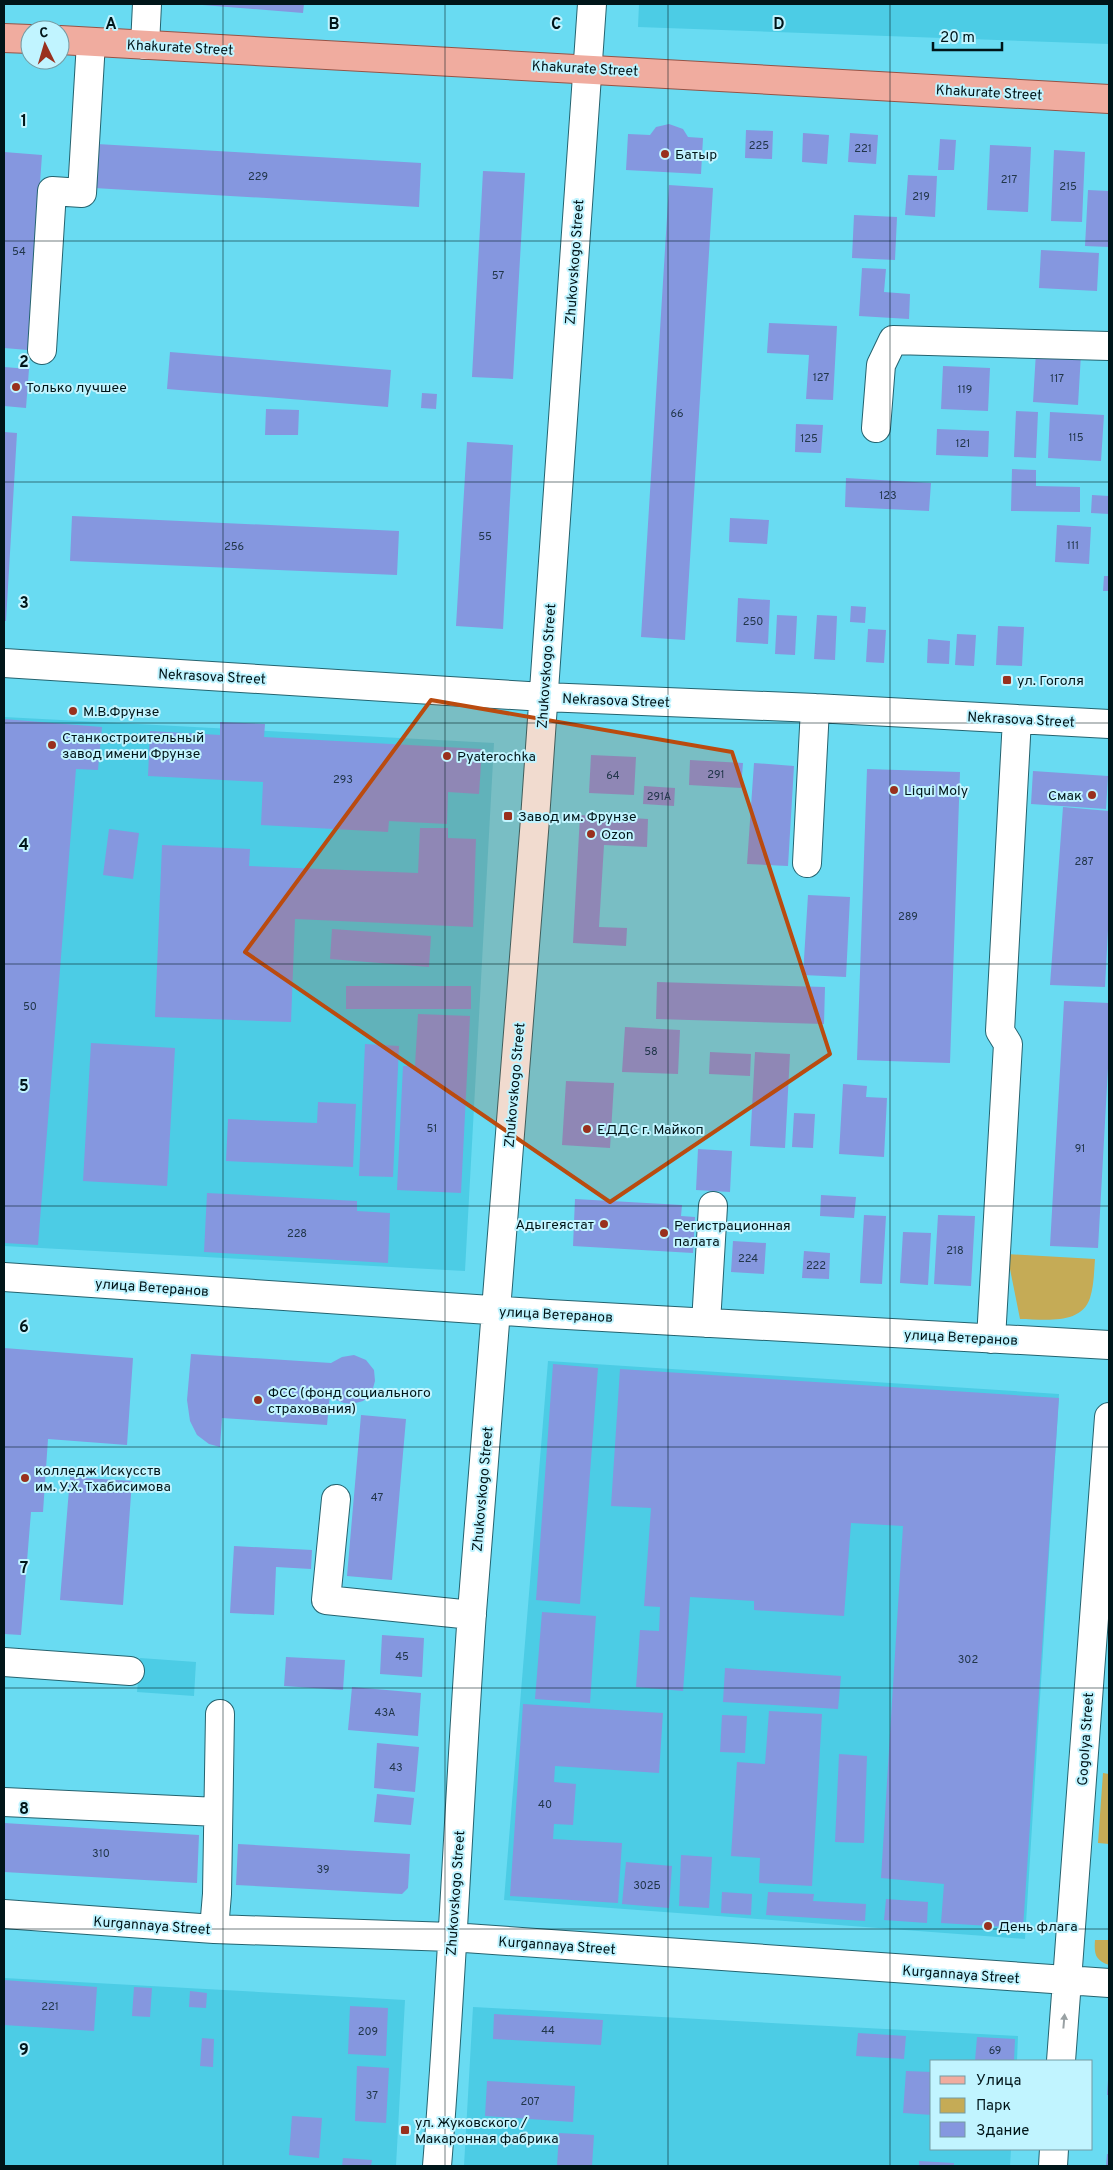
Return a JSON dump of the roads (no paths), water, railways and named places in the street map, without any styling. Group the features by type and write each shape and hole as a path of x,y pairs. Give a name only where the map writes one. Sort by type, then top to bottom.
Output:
{"main road":[{"path":"4,38 20,39"},
{"name":"Khakurate Street","path":"70,41 587,68 1109,99"}],"street":[{"path":"144,45 147,4"},
{"name":"Zhukovskogo Street","path":"437,2166 450,1988 451,1937 456,1887 472,1615 544,697 592,4"},
{"path":"42,350 52,192 82,193 91,42"},
{"path":"876,428 881,365 893,340 1109,346"},
{"name":"Nekrasova Street","path":"4,663 544,697 815,708 1109,724"},
{"path":"807,863 815,708"},
{"path":"991,1339 1008,1044 1000,1031 1017,719"},
{"path":"706,1322 713,1206"},
{"name":"улица Ветеранов","path":"4,1277 496,1310 1109,1345"},
{"name":"Gogolya Street","path":"1061,2060 1109,1417"},
{"path":"336,1499 326,1600 472,1615"},
{"path":"4,1662 130,1671"},
{"path":"214,1930 217,1894 220,1714"},
{"path":"4,1802 218,1812"},
{"name":"Kurgannaya Street","path":"4,1914 214,1930 451,1937 1109,1983"},
{"path":"1053,2166 1054,2150"}],"place":[{"name":"Батыр","path":"665,154"},
{"name":"Только лучшее","path":"16,387"},
{"name":"ул. Гоголя","path":"1007,680"},
{"name":"М.В.Фрунзе","path":"73,711"},
{"name":"Станкостроительный завод имени Фрунзе","path":"52,745"},
{"name":"Pyaterochka","path":"447,756"},
{"name":"Liqui Moly","path":"894,790"},
{"name":"Смак","path":"1092,795"},
{"name":"Завод им. Фрунзе","path":"508,816"},
{"name":"Ozon","path":"591,834"},
{"name":"ЕДДС г. Майкоп","path":"587,1129"},
{"name":"Адыгеястат","path":"604,1224"},
{"name":"Регистрационная палата","path":"664,1233"},
{"name":"ФСС (фонд социального страхования)","path":"258,1400"},
{"name":"колледж Искусств им. У.Х. Тхабисимова","path":"25,1478"},
{"name":"День флага","path":"988,1926"},
{"name":"ул. Жуковского / Макаронная фабрика","path":"405,2130"}]}
